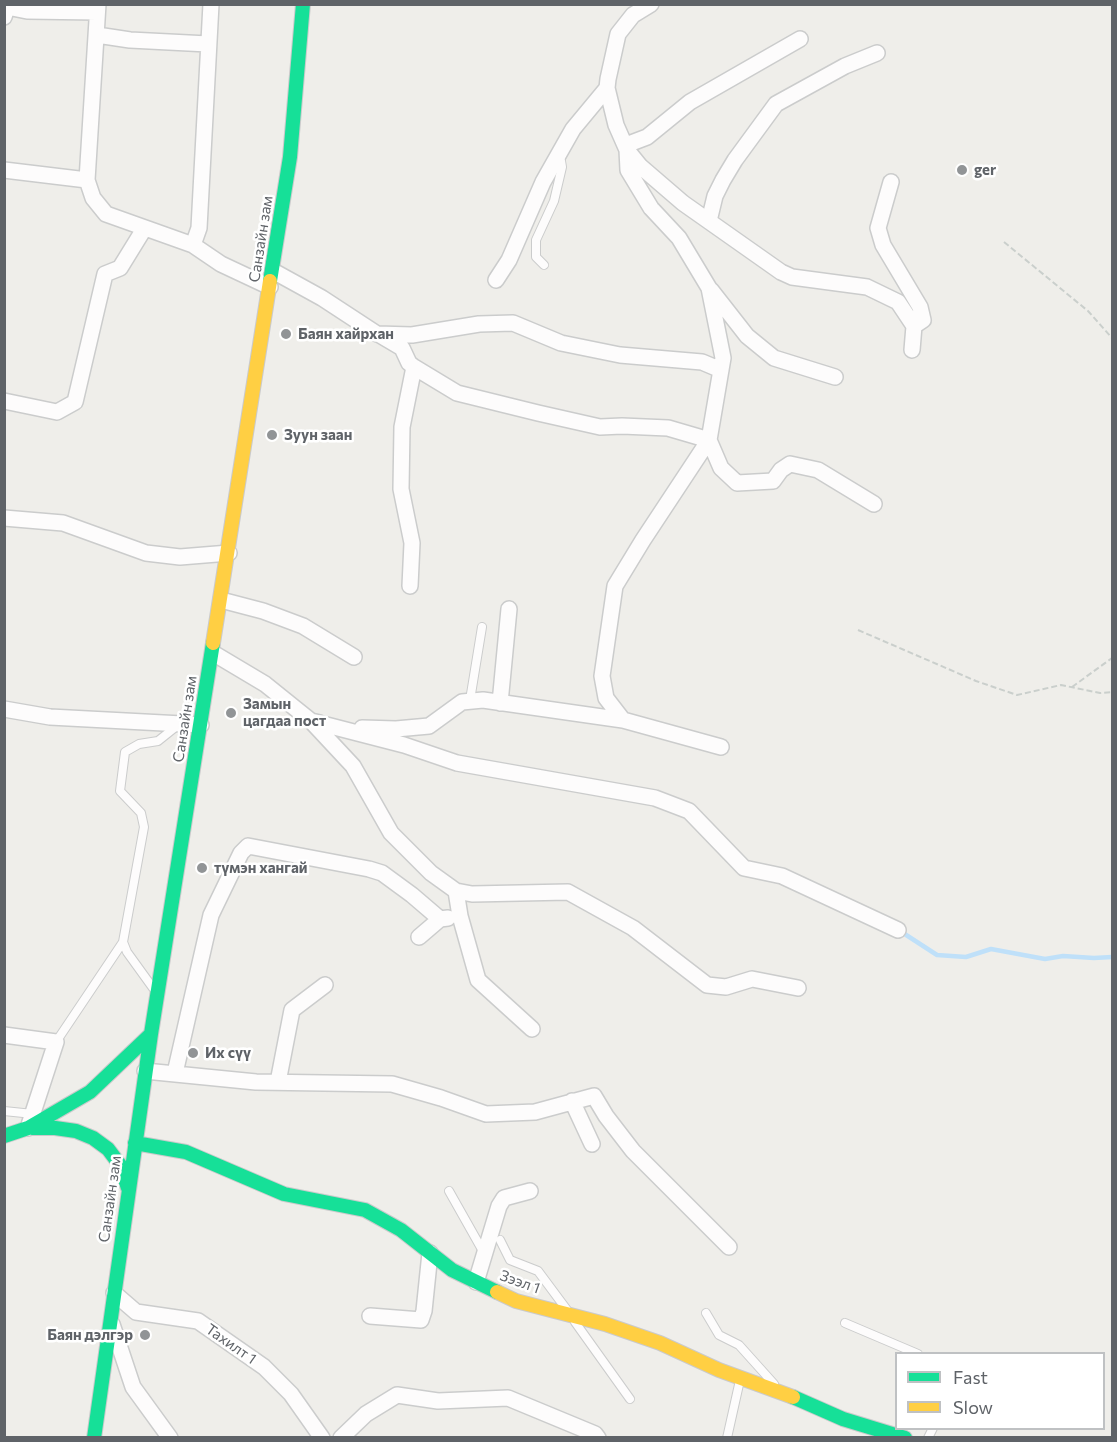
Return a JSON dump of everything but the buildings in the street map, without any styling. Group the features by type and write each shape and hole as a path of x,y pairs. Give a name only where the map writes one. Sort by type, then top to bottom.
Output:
{"main road":[{"name":"Санзайн зам","path":"94,1437 145,1071 291,157 303,4"},
{"path":"4,1136 31,1121 55,1114 90,1092 151,1034"},
{"path":"31,1121 76,1131 93,1138 108,1149 120,1165 129,1188"},
{"name":"Зээл 1","path":"135,1143 186,1152 284,1194 366,1210 401,1230 452,1270 516,1301 605,1324 660,1343 843,1419 905,1437"}],"street":[{"path":"193,245 199,228 211,4"},
{"path":"651,4 633,15 618,34 607,88 616,125 626,148 640,166 683,203 764,261 792,277 867,287 898,302 914,326 912,350"},
{"path":"5,10 27,12 97,8 87,180 93,198 106,214 193,245 220,264 270,287"},
{"path":"97,35 130,40 208,44"},
{"path":"626,148 647,137 690,102 800,39"},
{"path":"709,221 723,180 735,160 777,104 845,66 878,53"},
{"path":"496,280 509,260 533,202 573,129 607,88"},
{"path":"626,148 628,170 651,208 679,238 710,288 747,336 774,358 835,377"},
{"path":"4,170 87,180"},
{"path":"891,182 878,228 883,245 920,307 922,320 914,326"},
{"path":"4,401 57,412 75,402 105,274 120,268 144,228"},
{"path":"273,271 322,298 402,348 409,363 457,393 600,427 668,428 709,440"},
{"path":"623,720 606,698 602,676 615,585 709,440 723,358 710,288"},
{"path":"377,334 412,335 479,324 513,323 561,344 620,355 702,363 721,370"},
{"path":"410,586 412,543 401,489 402,437 414,367"},
{"path":"709,440 721,468 737,483 773,481 781,470 790,464 818,470 874,504"},
{"path":"4,518 63,523 146,553 180,557 229,553"},
{"path":"221,600 263,611 303,626 354,657"},
{"path":"500,704 509,609"},
{"path":"213,653 265,684 311,720 353,766 391,833 431,873 456,891 472,894 568,892 633,928 707,985 726,987 752,979 798,988"},
{"path":"311,720 338,727 396,729 429,726 462,702 483,700 623,720 721,747"},
{"path":"4,709 50,717 201,725"},
{"path":"311,720 457,763 655,798 689,811 744,868 782,876 898,930"},
{"path":"175,1073 211,915 241,853 248,846 369,868 381,873 412,895 440,919"},
{"path":"456,891 460,916 478,980 531,1029"},
{"path":"419,937 440,919 460,916"},
{"path":"278,1082 292,1010 325,985"},
{"path":"4,1035 56,1042 31,1121"},
{"path":"145,1071 278,1082 392,1084 486,1114 535,1112 594,1096 633,1151 729,1247"},
{"path":"572,1101 592,1144"},
{"path":"476,1282 499,1206 504,1198 530,1191"},
{"path":"370,1316 421,1320 430,1253"},
{"name":"Тахилт 1","path":"114,1293 136,1312 198,1321 264,1367 291,1394 320,1434"},
{"path":"110,1318 133,1387 171,1437"},
{"path":"320,1434 340,1437 366,1413 397,1395 438,1401 508,1398 598,1437"}],"lane":[{"path":"544,265 536,257 536,240 554,201 562,167 558,156"},
{"path":"470,700 483,627"},
{"path":"56,1042 123,942 144,827 141,813 120,791 125,752 139,744 158,741 179,724"},
{"path":"123,942 127,952 158,994"},
{"path":"4,1111 31,1121"},
{"path":"449,1191 484,1254"},
{"path":"500,1240 510,1260 538,1271 630,1399"},
{"path":"706,1313 718,1335 739,1345 783,1394"},
{"path":"845,1323 916,1352"},
{"path":"728,1437 741,1378"}],"path":[{"path":"1005,242 1088,311 1113,338"},
{"path":"858,630 976,681 1017,695 1061,685 1100,693 1113,692"},
{"path":"1072,687 1113,658"}],"waterway":[{"path":"900,931 937,955 966,957 991,949 1045,959 1063,956 1112,957"}],"traffic: fast":[{"path":"270,281 290,157 303,4"},
{"path":"94,1438 151,1034 213,643"},
{"path":"4,1136 28,1128 90,1092 151,1034"},
{"path":"32,1128 76,1131 93,1138 108,1149 120,1165 128,1188"},
{"path":"135,1143 186,1152 284,1194 365,1210 401,1230 452,1270 497,1292"},
{"path":"793,1397 843,1419 905,1438"}],"traffic: slow":[{"path":"213,643 270,281"},
{"path":"497,1292 516,1301 605,1324 660,1343 719,1370 793,1397"}],"place":[{"name":"ger","path":"962,170"},
{"name":"Баян хайрхан","path":"286,334"},
{"name":"Зуун заан","path":"272,435"},
{"name":"Замын цагдаа пост","path":"231,713"},
{"name":"түмэн хангай","path":"202,868"},
{"name":"Их сүү","path":"193,1053"},
{"name":"Баян дэлгэр","path":"145,1335"}]}
